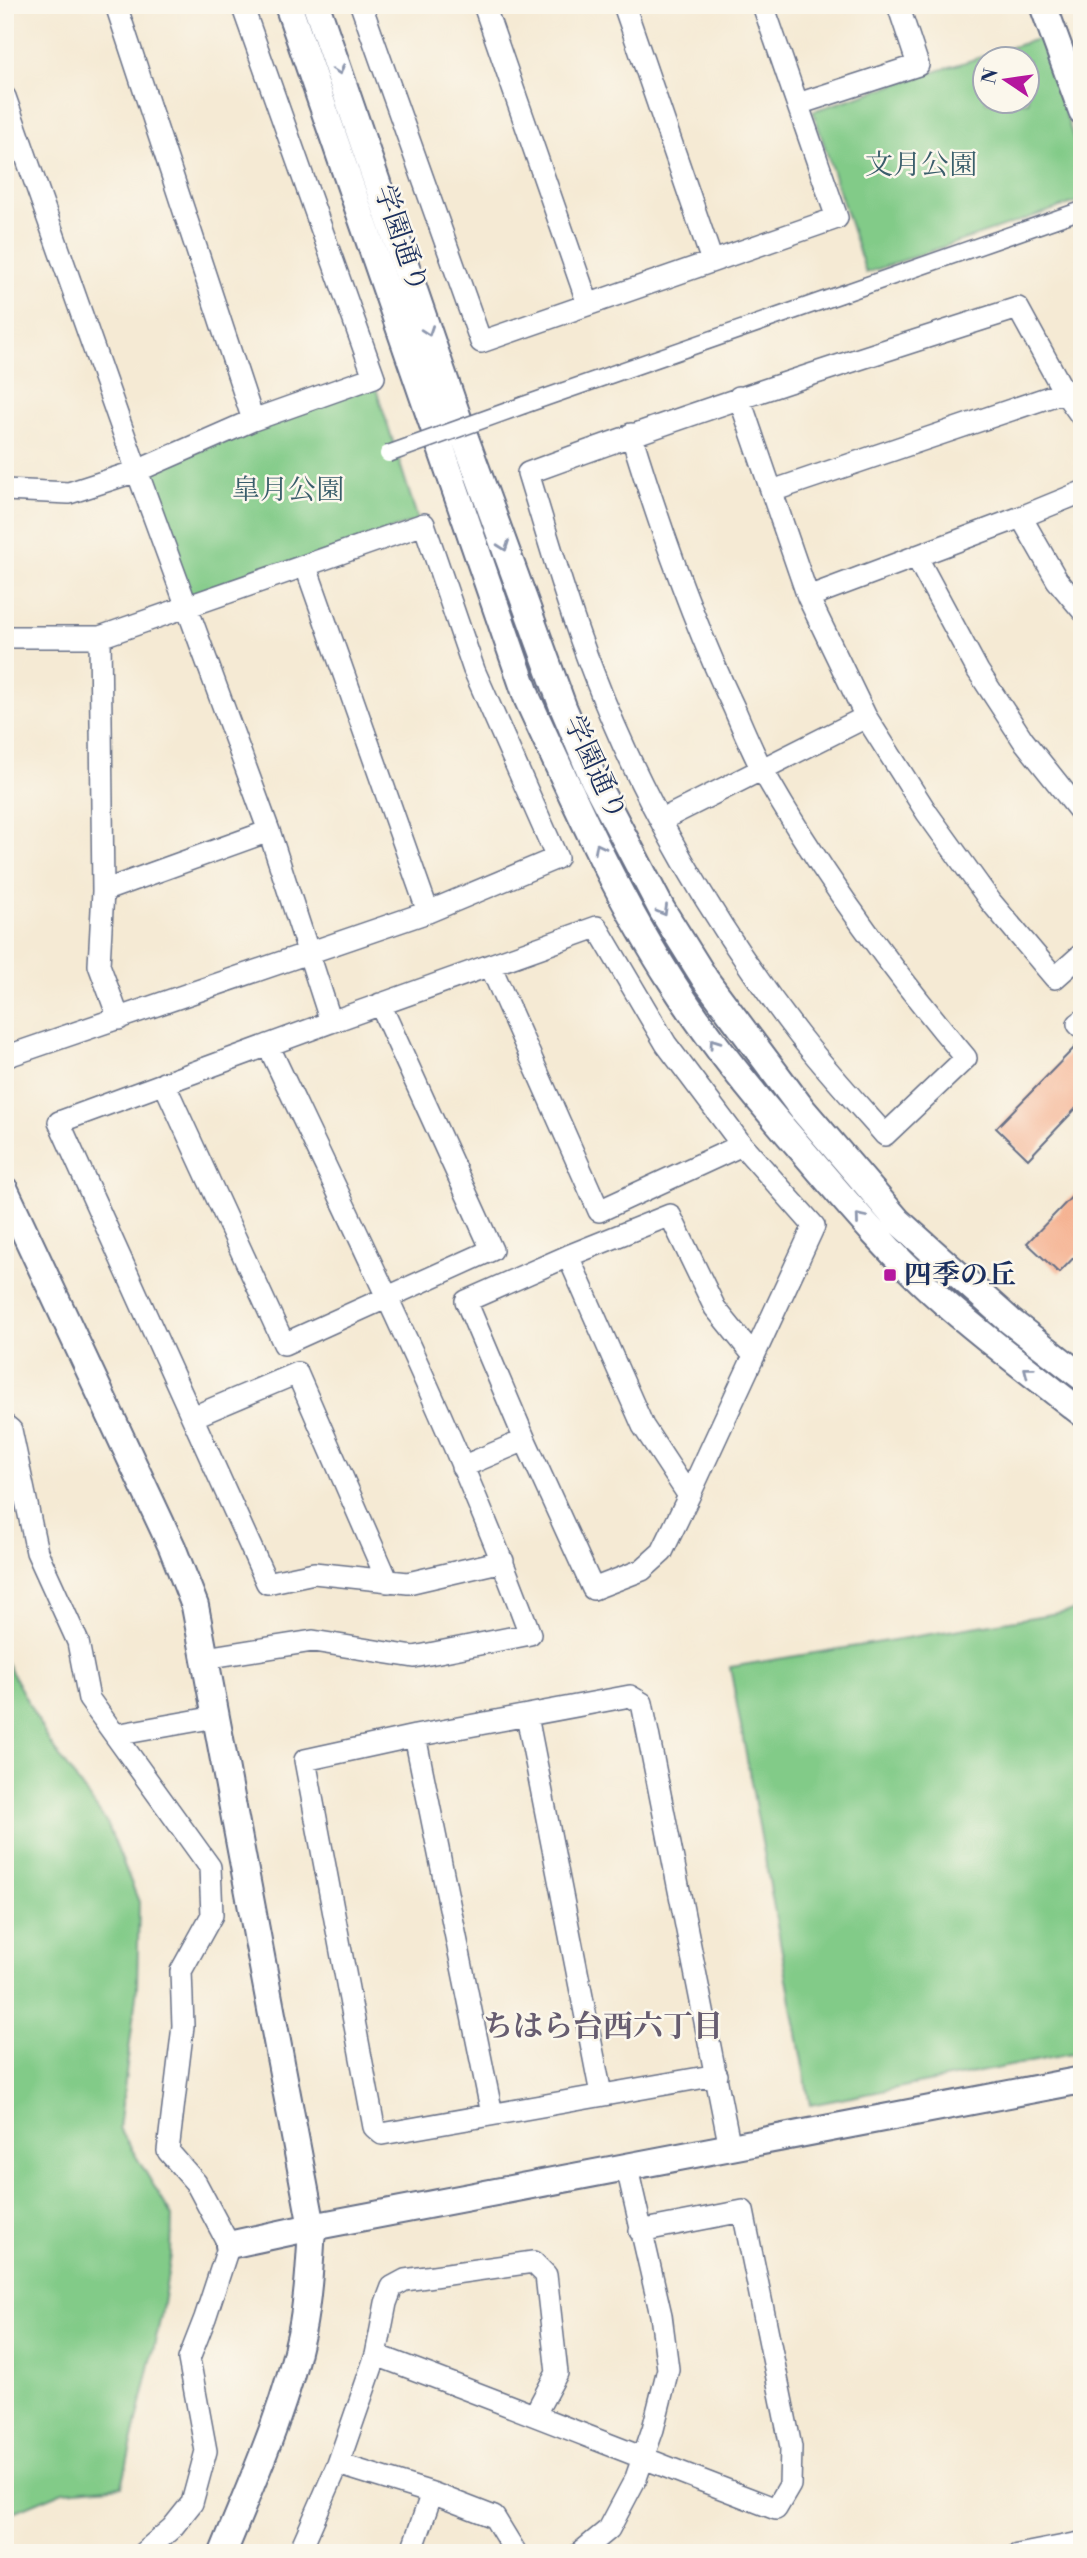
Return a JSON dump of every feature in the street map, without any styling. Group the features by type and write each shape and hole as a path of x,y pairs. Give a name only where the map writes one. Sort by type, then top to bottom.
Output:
{"street":[{"path":"116,5 253,420"},
{"path":"5,490 69,494 137,471 253,420 374,377 242,5"},
{"name":"学園通り","path":"288,5 528,700 570,792 627,904 671,981 729,1064 871,1231 944,1302 1082,1413"},
{"name":"学園通り","path":"316,5 461,427 563,707 594,780 662,910 705,979 802,1109 898,1221 1010,1321 1082,1377"},
{"path":"361,5 481,342 837,219 763,5"},
{"path":"484,5 588,304"},
{"path":"624,5 712,261"},
{"path":"798,104 918,65 898,5"},
{"path":"1043,5 1082,111"},
{"path":"5,97 186,609 268,831 331,1022"},
{"path":"388,454 1082,210"},
{"path":"631,434 657,520 685,595 715,668 762,769 836,888 914,997 966,1058 884,1135 799,1036 750,967 694,879 661,820 595,677 568,603 528,473 631,434 739,397 1018,308 1064,392 1082,418"},
{"path":"772,491 1064,392"},
{"path":"739,397 808,597 866,716 927,813 991,902 1055,978 1082,954"},
{"path":"808,597 1082,492"},
{"path":"1021,517 1057,580 1082,610"},
{"path":"5,637 100,637 424,524 474,670 557,858 428,912 5,1057"},
{"path":"916,556 978,671 1023,740 1082,814"},
{"path":"306,567 428,912"},
{"path":"100,637 103,891 99,965 119,1019"},
{"path":"661,820 866,716"},
{"path":"103,891 268,831"},
{"path":"503,1561 408,1583 314,1573 267,1583 59,1122 597,927 666,1044 742,1146 814,1226 754,1356 689,1496 662,1552 642,1570 593,1589 525,1440 466,1301 670,1215 715,1308 754,1356"},
{"path":"490,965 599,1211 742,1146"},
{"path":"164,1083 284,1343 492,1250 380,1004"},
{"path":"1082,1021 1078,1024 1082,1028"},
{"path":"205,1658 313,1641 414,1657 530,1634 503,1561 386,1296 268,1045"},
{"path":"5,1190 172,1547 195,1606 312,2227 309,2280 301,2333 288,2385 274,2428 223,2553"},
{"path":"568,1256 643,1426 689,1496"},
{"path":"193,1417 297,1373 388,1581"},
{"path":"5,1425 11,1430 37,1552 78,1642 89,1699 210,1867 212,1914 181,1971 183,2026 168,2151 196,2183 229,2245 189,2359 206,2451 192,2503 172,2528 143,2553"},
{"path":"462,1467 525,1440"},
{"path":"717,2075 382,2134 374,2127 306,1760 415,1736 630,1696 642,1703 717,2075 730,2148"},
{"path":"527,1716 601,2094"},
{"path":"115,1735 216,1717"},
{"path":"415,1736 492,2114"},
{"path":"229,2245 1082,2080"},
{"path":"580,2553 609,2529 643,2460 668,2369 661,2315 627,2168"},
{"path":"376,2355 776,2509 790,2485 791,2447 743,2211 640,2231"},
{"path":"299,2553 338,2464 376,2355 386,2303 392,2287 405,2280 533,2262 546,2275 557,2373 535,2414"},
{"path":"338,2464 432,2493 494,2517 516,2553"},
{"path":"411,2553 432,2493"},
{"path":"1015,2553 1082,2540"}],"green space":[{"name":"文月公園","path":"1040,38 1082,164 1082,200 866,273 813,111 972,60 972,116 1042,116 1042,46 1015,46"},
{"name":"皐月公園","path":"374,382 418,520 190,602 145,472"},
{"path":"1082,1609 1082,2052 810,2105 730,1667"},
{"path":"5,1660 50,1743 107,1823 139,1902 137,1988 119,2128 172,2216 171,2255 161,2316 122,2486 64,2491 9,2514 5,2522"}],"building":[{"path":"1081,1041 1082,1102 1028,1159 996,1128"},
{"path":"1082,1186 1082,1249 1059,1273 1027,1243"}],"place":[{"name":"四季の丘","path":"890,1275"}],"district":[{"name":"ちはら台西六丁目","path":"603,2027"}]}
